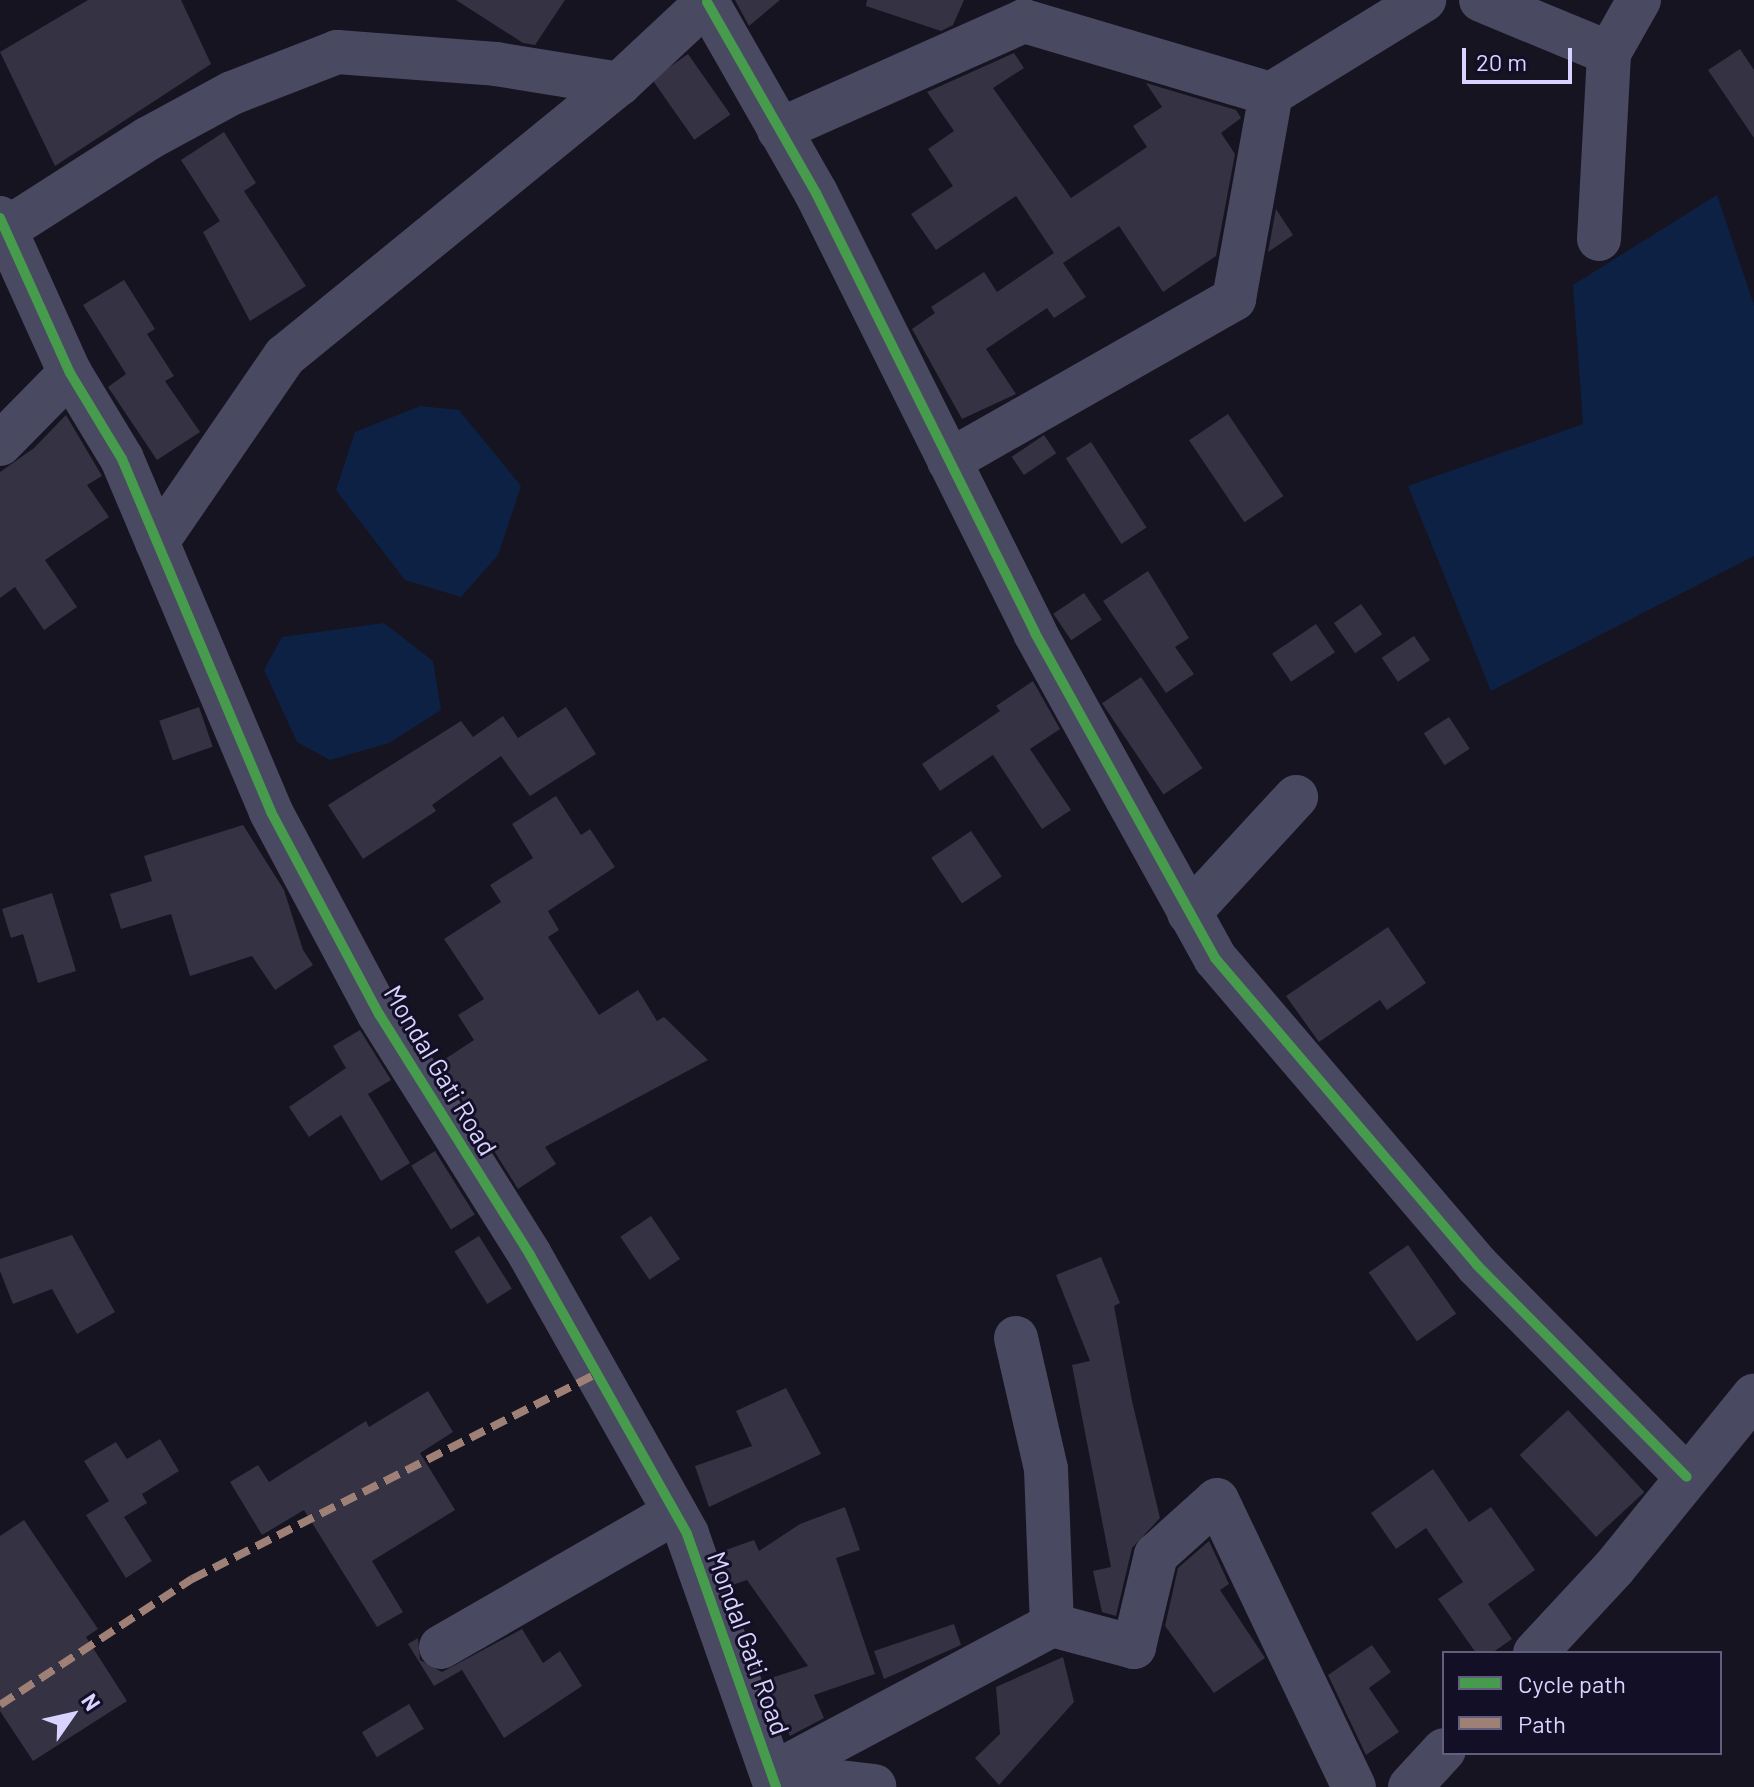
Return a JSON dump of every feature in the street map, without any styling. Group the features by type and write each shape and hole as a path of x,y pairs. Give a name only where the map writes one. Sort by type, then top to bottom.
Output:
{"street":[{"path":"779,130 1024,21 1271,94 1424,0"},
{"path":"1481,0 1609,53"},
{"path":"1599,239 1609,53 1639,0"},
{"path":"157,542 285,356 619,84 708,1 779,130 1035,633 1215,958 1477,1265 1687,1477"},
{"path":"3,224 232,93 283,69 337,52 496,64 619,84"},
{"path":"949,461 1234,299 1271,94"},
{"name":"Mondal Gati Road","path":"3,224 70,373 122,459 278,826 379,1014 530,1255 687,1534 774,1781"},
{"path":"0,444 70,373"},
{"path":"1189,913 1296,797"},
{"path":"1016,1338 1046,1469 1052,1625"},
{"path":"1537,1651 1614,1568 1754,1396"},
{"path":"774,1781 1052,1625 1134,1647 1156,1555 1217,1500 1354,1787"},
{"path":"441,1647 658,1522"},
{"path":"1410,1787 1442,1752"},
{"path":"774,1781 852,1785"}],"water":[{"path":"1717,195 1754,305 1754,556 1491,691 1408,486 1583,424 1573,285"},
{"path":"420,406 459,410 521,486 498,555 461,597 405,580 336,490 355,432"},
{"path":"384,623 433,661 441,710 389,743 330,760 297,742 264,670 282,637"}],"building":[{"path":"88,0 181,0 211,64 55,166 0,52"},
{"path":"456,0 565,0 535,45 523,43"},
{"path":"735,0 780,0 749,26"},
{"path":"867,0 964,0 953,25 941,31 866,6"},
{"path":"1740,49 1754,70 1754,138 1708,70"},
{"path":"1014,53 1024,68 993,88 1071,198 1147,147 1133,126 1162,107 1146,83 1236,110 1241,118 1221,133 1235,154 1216,256 1163,292 1119,226 1063,263 1086,297 1054,318 1047,308 986,349 1016,394 962,419 912,329 935,313 931,307 984,272 997,292 1054,253 1016,196 936,250 911,214 953,186 928,149 954,131 927,92"},
{"path":"688,54 730,115 694,140 652,79"},
{"path":"224,132 256,183 244,191 306,286 250,321 203,232 220,221 181,160"},
{"path":"1276,209 1293,235 1268,252"},
{"path":"124,280 155,329 147,334 174,376 165,381 200,432 157,460 108,387 126,374 83,305"},
{"path":"1228,414 1283,496 1244,522 1189,440"},
{"path":"66,415 102,476 87,485 109,517 45,560 77,607 44,630 15,587 0,598 0,472 34,448"},
{"path":"1044,435 1056,453 1024,475 1012,457"},
{"path":"1091,442 1147,528 1121,544 1066,458"},
{"path":"1148,571 1189,638 1175,647 1194,674 1166,693 1103,601"},
{"path":"1084,593 1102,620 1071,640 1053,614"},
{"path":"1361,604 1382,634 1355,653 1334,623"},
{"path":"1316,624 1335,652 1291,682 1272,654"},
{"path":"1414,636 1430,660 1398,682 1382,658"},
{"path":"1141,677 1203,768 1164,794 1102,703"},
{"path":"1033,681 1060,729 1030,749 1071,810 1042,829 993,755 940,791 922,764 1000,711 996,706"},
{"path":"199,707 213,747 173,760 159,721"},
{"path":"566,707 596,754 530,796 501,756 432,805 436,811 363,859 328,805 461,721 473,737 503,716 518,738"},
{"path":"1449,717 1470,749 1445,765 1424,733"},
{"path":"556,796 581,835 590,829 615,867 548,911 559,930 548,937 599,1015 638,990 657,1021 664,1017 708,1060 545,1147 556,1164 518,1189 439,1063 474,1040 458,1015 484,999 444,939 501,902 490,885 533,858 512,824"},
{"path":"243,825 284,890 303,950 313,965 275,990 252,956 190,976 171,914 121,929 110,894 152,881 144,856"},
{"path":"971,831 1002,877 962,903 931,858"},
{"path":"52,893 76,971 38,983 23,934 11,938 2,909"},
{"path":"1388,927 1426,983 1387,1010 1380,1000 1319,1042 1286,996"},
{"path":"360,1030 391,1080 368,1094 410,1163 381,1181 341,1115 309,1137 289,1107 346,1068 333,1046"},
{"path":"435,1151 475,1215 451,1229 411,1166"},
{"path":"651,1216 680,1259 649,1280 620,1237"},
{"path":"72,1235 115,1312 77,1334 52,1289 13,1304 0,1271 0,1259"},
{"path":"479,1236 512,1289 487,1304 454,1251"},
{"path":"1408,1245 1456,1314 1417,1341 1369,1273"},
{"path":"1101,1257 1120,1303 1114,1306 1132,1401 1160,1518 1132,1548 1116,1616 1102,1612 1093,1571 1111,1567 1072,1365 1090,1361 1056,1275"},
{"path":"786,1388 821,1454 709,1507 695,1466 752,1446 736,1411"},
{"path":"428,1391 453,1432 420,1453 455,1510 372,1561 403,1612 377,1627 304,1510 262,1535 230,1482 258,1465 269,1482 366,1421 369,1427"},
{"path":"1568,1410 1644,1492 1596,1537 1520,1455"},
{"path":"160,1439 179,1471 142,1494 147,1503 124,1517 152,1561 126,1578 86,1515 109,1501 84,1461 116,1442 127,1459"},
{"path":"1433,1469 1469,1522 1491,1507 1535,1570 1488,1604 1512,1639 1495,1651 1475,1651 1438,1599 1463,1582 1426,1528 1396,1549 1371,1513"},
{"path":"845,1507 860,1550 836,1558 875,1674 814,1695 824,1718 790,1736 765,1680 808,1666 747,1580 732,1585 720,1552 754,1540 759,1551 800,1524"},
{"path":"24,1520 98,1629 86,1637 127,1701 33,1761 0,1711 0,1536"},
{"path":"1209,1541 1229,1584 1220,1590 1265,1658 1214,1693 1165,1626 1178,1568"},
{"path":"954,1624 961,1645 884,1679 874,1651"},
{"path":"522,1629 543,1663 560,1651 582,1686 504,1738 462,1670 434,1686 408,1644 418,1638 420,1660 442,1672"},
{"path":"1372,1645 1391,1672 1369,1688 1399,1732 1366,1755 1328,1675"},
{"path":"1063,1657 1074,1702 999,1785 975,1758 1000,1734 996,1687"},
{"path":"409,1704 424,1729 377,1757 362,1732"}],"marked path":[{"path":"0,1705 192,1579 596,1374"}],"cycle path":[{"path":"707,2 816,193 1035,633 1215,958 1477,1265 1687,1477"},
{"path":"0,218 70,373 122,459 271,812 379,1014 530,1255 687,1534 776,1787"}]}
